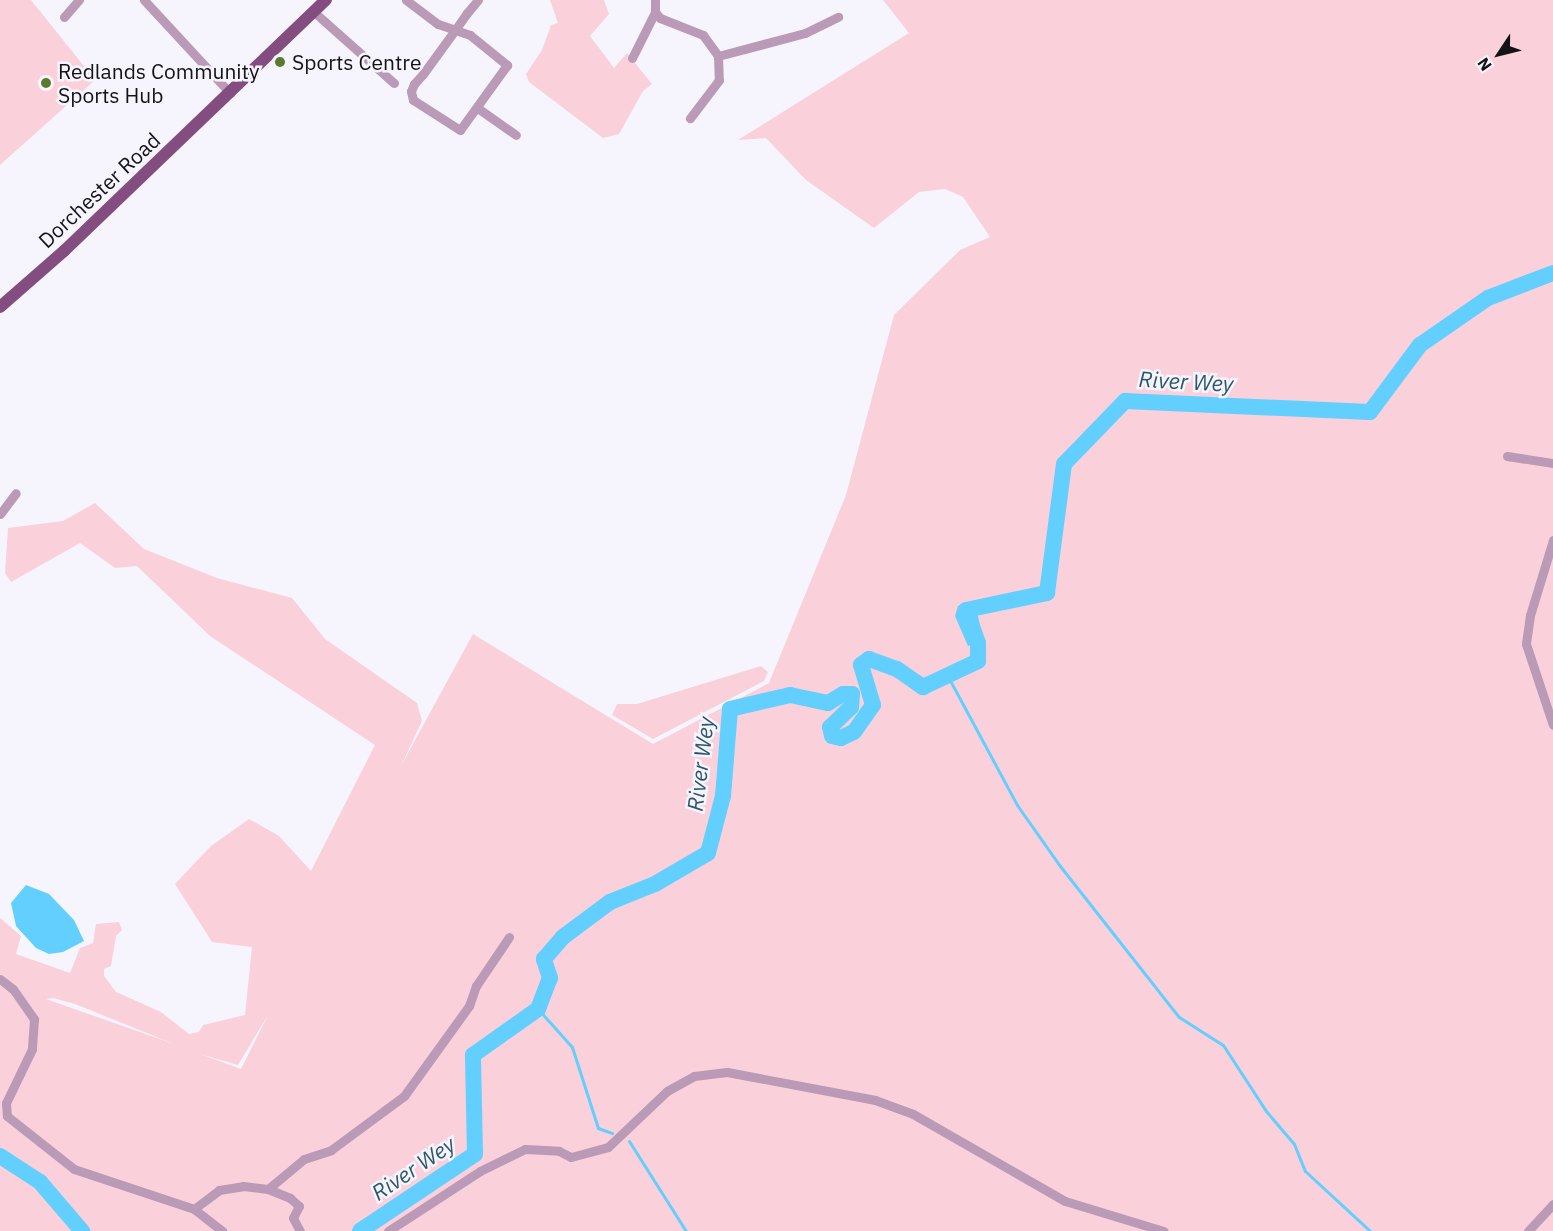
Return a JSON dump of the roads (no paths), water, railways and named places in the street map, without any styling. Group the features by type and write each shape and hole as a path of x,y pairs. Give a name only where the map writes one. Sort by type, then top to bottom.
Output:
{"main road":[{"name":"Dorchester Road","path":"0,307 231,93 326,0"}],"street":[{"path":"64,17 79,0"},
{"path":"144,0 231,93"},
{"path":"406,0 438,24 455,30 470,35 507,65 463,128 455,130 411,97 414,84 455,30 478,0"},
{"path":"632,58 655,12 655,0"},
{"path":"314,12 394,83"},
{"path":"655,12 660,18 703,35 718,56 719,80 690,118"},
{"path":"718,56 805,33 838,17"},
{"path":"478,109 516,135"},
{"path":"1508,456 1553,463"},
{"path":"0,514 16,493"},
{"path":"1553,540 1530,615 1526,644 1553,725"},
{"path":"268,1189 304,1159 331,1150 404,1096 469,1006 476,986 509,937"},
{"path":"0,979 13,988 34,1018 32,1049 6,1103 7,1116 74,1169 194,1209 222,1231"},
{"path":"388,1231 480,1172 525,1149 559,1150 571,1156 608,1147 667,1091 694,1076 728,1072 875,1100 914,1114 1065,1201 1164,1231"},
{"path":"194,1209 219,1190 243,1186 268,1189 290,1198 299,1206 293,1218 300,1231"},
{"path":"1528,1231 1553,1204"}],"water":[{"path":"971,604 976,606 983,641 968,646 955,616 958,606"},
{"path":"26,885 49,894 74,920 84,941 63,952 49,954 36,948 16,926 11,903"}],"waterway":[{"name":"River Wey","path":"360,1231 475,1154 473,1055 538,1009 550,978 544,959 563,937 610,902 655,884 708,853 723,796 730,709 790,695 828,703 843,694 852,694 851,707 830,727 832,736 841,738 854,732 873,705 861,665 869,659 897,669 923,687 978,661 978,643 966,610 1047,593 1064,464 1125,401 1370,412 1420,345 1488,298 1553,273"},
{"path":"946,673 1017,805 1060,866 1179,1017 1223,1045 1266,1111 1294,1144 1305,1171 1370,1231"},
{"path":"538,1009 572,1047 598,1128 612,1133"},
{"path":"629,1141 686,1231"},
{"name":"River Wey","path":"0,1156 40,1182 82,1231"}],"place":[{"name":"Sports Centre","path":"280,62"},
{"name":"Redlands Community Sports Hub","path":"46,83"}]}
